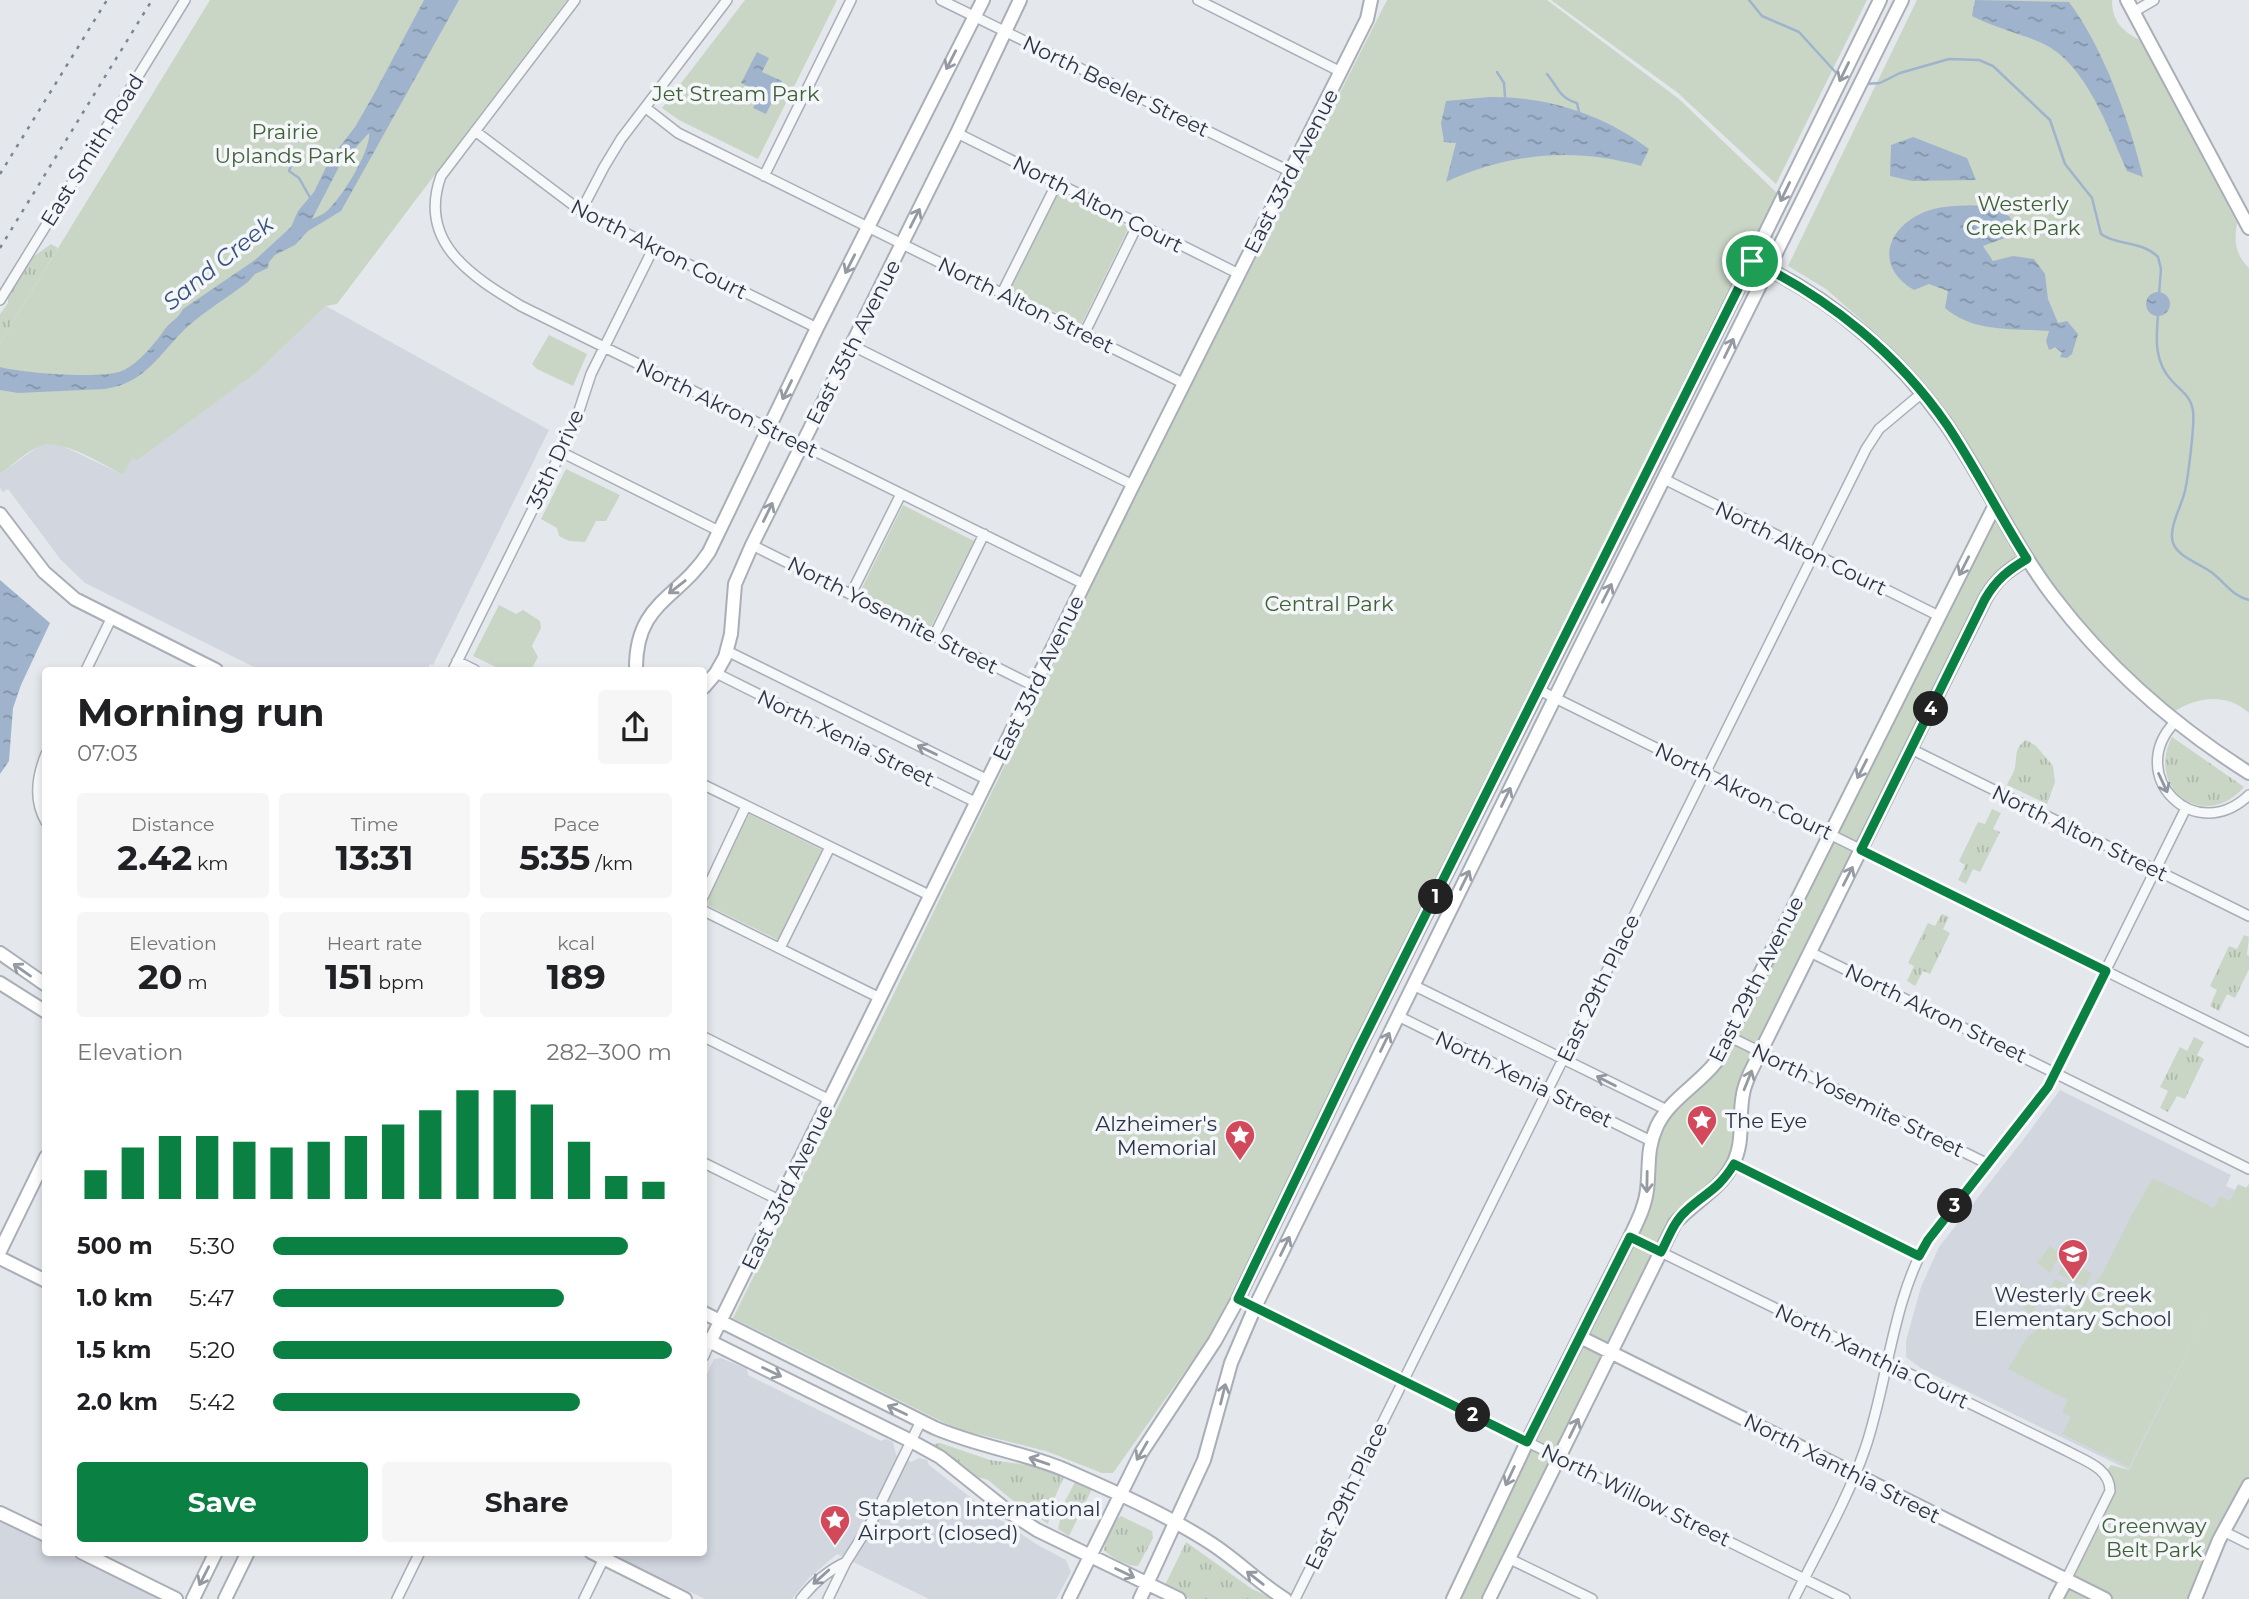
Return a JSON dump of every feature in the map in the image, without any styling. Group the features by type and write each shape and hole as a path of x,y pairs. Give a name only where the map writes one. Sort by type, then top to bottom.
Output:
{"street":[{"name":"East Smith Road","path":"0,300 185,0"},
{"path":"475,131 575,0"},
{"path":"581,211 610,157 727,0"},
{"path":"764,176 852,0"},
{"name":"North Beeler Street","path":"941,0 1291,172"},
{"name":"East 35th Avenue","path":"636,667 637,648 646,620 663,598 689,578 701,564 719,531 817,328 983,0"},
{"name":"East 35th Avenue","path":"707,684 716,674 727,651 735,584 752,545 957,134 1020,0"},
{"path":"1198,0 1341,72"},
{"name":"East 33rd Avenue","path":"707,1340 721,1322 1133,485 1341,72 1367,19 1371,0"},
{"path":"1069,1599 1140,1453 1208,1352 1238,1299 1359,1048 1880,0"},
{"path":"1140,1599 1204,1460 1231,1363 1255,1307 1902,0"},
{"path":"2154,0 2131,6 2249,228"},
{"name":"North Alton Street","path":"646,108 678,133 1185,384"},
{"name":"North Akron Street","path":"475,131 441,176 434,204 436,222 452,254 497,292 1084,584"},
{"name":"North Akron Court","path":"475,131 581,211 817,328"},
{"name":"North Alton Court","path":"957,134 1239,274"},
{"path":"1002,293 1057,183"},
{"path":"1084,334 1138,224"},
{"name":"35th Drive","path":"455,666 561,452 578,416 586,385 654,247"},
{"path":"1752,261 1793,282 1827,304 1895,363 1946,425 2027,559 2059,604 2098,650 2175,722 2249,773"},
{"path":"851,345 1133,485"},
{"name":"East 29th Place","path":"1295,1599 1872,439 1890,418 1922,393"},
{"path":"561,452 719,531"},
{"name":"North Alton Court","path":"1664,479 1939,616"},
{"path":"851,594 901,494"},
{"name":"East 29th Avenue","path":"1452,1599 1630,1237 1645,1202 1648,1188 1647,1154 1657,1125 1667,1111 1709,1071 1995,505"},
{"path":"0,513 35,561 53,581 75,599 210,667"},
{"path":"934,636 984,534"},
{"name":"North Yosemite Street","path":"752,545 1034,686"},
{"name":"East 29th Avenue","path":"1489,1599 1675,1223 1687,1209 1715,1189 1734,1164 1743,1126 1742,1097 1761,1052 1995,583 2004,572 2027,559"},
{"path":"87,667 111,619"},
{"name":"North Xenia Street","path":"727,651 988,780"},
{"name":"North Xenia Street","path":"716,674 977,803"},
{"name":"North Akron Court","path":"1539,690 2249,1042"},
{"path":"2175,722 2160,743 2157,763 2163,786 2176,802 2197,813 2216,813 2240,804 2249,795"},
{"name":"North Alton Street","path":"1911,749 2249,916"},
{"path":"42,766 38,779 38,800 42,813"},
{"path":"707,786 931,896"},
{"path":"707,889 746,806"},
{"path":"1794,1599 1856,1474 1866,1447 1919,1256 1928,1240 2042,1096 2056,1073 2186,808"},
{"path":"780,948 830,847"},
{"path":"707,912 880,998"},
{"name":"North Akron Street","path":"1811,951 2249,1169"},
{"path":"0,953 42,982"},
{"path":"0,984 42,1010"},
{"name":"North Xenia Street","path":"1413,985 1667,1111"},
{"name":"North Xenia Street","path":"1398,1016 1651,1141"},
{"name":"North Yosemite Street","path":"1728,1036 1988,1164"},
{"path":"707,1038 830,1100"},
{"path":"707,1164 781,1201"},
{"path":"1734,1164 1919,1256"},
{"path":"0,1251 42,1165"},
{"name":"North Xanthia Court","path":"1630,1237 2067,1451 2105,1473 2110,1481 2110,1491 2066,1580"},
{"path":"0,1258 42,1279"},
{"name":"North Willow Street","path":"1238,1299 1845,1599"},
{"path":"707,1315 921,1421 967,1441 1034,1458 1119,1495 1224,1552 1254,1578 1285,1599"},
{"name":"North Xanthia Street","path":"1580,1336 2105,1599"},
{"path":"707,1340 911,1441 950,1465 1009,1512 1037,1530 1179,1599"},
{"path":"828,1599 846,1562 872,1521 921,1421"},
{"path":"2195,1599 2223,1531 2249,1485"},
{"path":"0,1513 42,1533"},
{"path":"2223,1531 2249,1544"},
{"path":"89,1556 176,1599"},
{"path":"193,1599 214,1556"},
{"path":"225,1599 246,1556"},
{"path":"397,1599 418,1556"},
{"path":"584,1599 605,1556"},
{"path":"607,1556 685,1599"},
{"path":"1510,1559 1592,1599"},
{"path":"801,1599 824,1574 846,1562"},
{"path":"2056,1599 2066,1580"}],"shaded area":[{"path":"326,306 549,430 433,665 254,667 85,583 61,560 8,489 3,492 0,488 0,474 39,446 52,444 63,446 123,475 132,457 137,459 256,373"},
{"name":"Westerly Creek Elementary School","path":"2060,1090 2231,1175 2226,1186 2235,1190 2238,1184 2249,1189 2249,1228 2129,1470 1922,1369 1906,1357 1906,1341 1921,1287 1939,1247"},
{"path":"721,1358 747,1369 748,1375 881,1441 886,1439 893,1442 896,1455 911,1462 919,1458 927,1460 929,1465 993,1515 1036,1544 1066,1560 1071,1572 1056,1599 929,1599 837,1554 809,1578 792,1599 705,1599 620,1560 618,1556 707,1556 707,1374 714,1359"},
{"path":"0,1520 42,1541 42,1556 73,1556 159,1599 0,1599"}],"green space":[{"name":"Prairie Uplands Park","path":"210,0 567,0 337,304 326,306 256,373 137,460 132,458 123,475 71,449 50,445 30,451 0,474 0,343"},
{"name":"Jet Stream Park","path":"745,0 837,0 758,159 679,120 662,108"},
{"name":"Central Park","path":"1387,0 1547,0 1679,99 1778,194 1212,1333 1113,1473 1102,1473 1046,1451 957,1429 733,1318 1140,487"},
{"path":"1551,0 1867,0 1776,184 1678,93"},
{"name":"Westerly Creek Park","path":"1917,0 2112,0 2116,20 2129,34 2142,41 2237,223 2237,247 2249,268 2249,713 2231,702 2212,699 2192,703 2174,712 2147,690 2095,639 2046,578 1963,439 1931,393 1884,340 1826,289 1788,266"},
{"path":"1058,193 1129,227 1081,325 1010,290"},
{"path":"51,244 58,248 0,343 0,314 8,303 8,298 33,257"},
{"path":"549,335 587,354 573,386 532,364"},
{"path":"566,469 620,495 606,521 596,521 585,542 569,541 559,536 557,528 541,519"},
{"path":"903,505 974,541 931,627 860,592"},
{"path":"1995,505 2027,559 2004,572 1750,1073 1734,1164 1687,1209 1484,1599 1460,1599 1472,1566 1630,1237 1657,1125 1702,1078"},
{"path":"499,605 516,614 523,610 540,621 541,628 532,646 538,657 533,667 496,667 473,656"},
{"path":"2172,737 2244,787 2229,800 2213,806 2197,805 2183,799 2166,774 2166,756"},
{"path":"2026,740 2036,746 2053,766 2055,782 2047,804 2007,785 2018,749"},
{"path":"1992,809 2001,813 1993,829 2000,832 1980,872 1973,869 1966,884 1958,880 1965,865 1959,861 1978,822 1985,824"},
{"path":"749,814 822,850 778,940 707,905 707,900"},
{"path":"1942,914 1949,917 1943,929 1950,933 1930,974 1923,971 1915,986 1907,981 1914,966 1908,963 1928,923 1935,926"},
{"path":"2244,935 2249,937 2249,969 2235,998 2227,994 2219,1011 2210,1006 2217,990 2210,986 2229,946 2237,949"},
{"path":"2194,1037 2204,1042 2197,1055 2204,1059 2185,1099 2177,1096 2168,1112 2160,1108 2168,1091 2160,1087 2180,1047 2187,1051"},
{"name":"Greenway Belt Park","path":"2153,1178 2214,1208 2220,1196 2230,1201 2238,1185 2246,1188 2249,1184 2249,1485 2195,1599 2056,1599 2110,1491 2105,1473 2111,1465 2129,1470 2210,1306 2129,1467 2062,1434 2071,1417 2062,1412 2068,1400 2008,1369 2027,1337 2092,1288"},
{"path":"2050,1246 2060,1254 2050,1273 2037,1263"},
{"path":"2065,1260 2092,1273 2085,1287 2058,1274"},
{"path":"2055,1279 2072,1287 2066,1300 2056,1305 2045,1300"},
{"path":"2021,1284 2042,1298 2032,1314 2011,1298"},
{"path":"940,1443 990,1460 1034,1466 1064,1477 1054,1499 1048,1524 988,1480 975,1476 929,1445"},
{"path":"1075,1482 1092,1489 1069,1536 1058,1529 1064,1503"},
{"path":"1121,1516 1152,1531 1153,1538 1138,1566 1120,1561 1104,1550 1109,1531"},
{"path":"1186,1542 1252,1589 1274,1599 1190,1599 1164,1587"}],"water":[{"path":"424,0 459,0 341,211 308,231 295,245 275,255 268,268 255,274 193,322 151,366 131,381 105,389 18,393 0,390 0,367 44,373 100,375 124,370 136,362 183,309 255,260 291,227 298,211 314,192 330,159 355,127","holes":["369,133 354,174 340,196 327,211 312,219 340,165"]},
{"path":"1975,0 2069,2 2093,41 2114,86 2143,177 2127,171 2104,118 2072,66 2042,43 1972,16"},
{"path":"757,52 769,58 762,72 782,81 766,114 753,108 760,92 741,83"},
{"path":"1489,97 1532,100 1573,110 1613,126 1649,149 1641,166 1591,156 1542,156 1494,165 1446,182 1456,143 1444,142 1441,123 1446,101"},
{"path":"1913,137 1967,158 1976,180 1912,181 1890,176 1891,145"},
{"path":"1991,205 2010,217 2014,228 2010,236 1983,246 1993,261 2013,256 2034,259 2045,274 2048,299 2058,323 2067,321 2078,334 2072,354 2067,358 2060,357 2062,353 2055,347 2049,350 2046,341 2049,331 1994,328 1968,322 1945,308 1948,291 1929,284 1914,290 1893,270 1890,247 1894,236 1913,218 1942,207"},
{"path":"2158,292 2169,299 2170,304 2163,315 2158,316 2147,309 2146,304 2153,293"},
{"path":"0,580 50,623 13,708 9,761 0,774"}],"waterway":[{"path":"1749,0 1762,16 1799,32 1839,76"},
{"path":"1865,84 1880,83 1900,73 1949,59 1979,60 1993,66 2050,120 2065,164 2092,198 2101,234 2137,245 2158,257 2161,269 2159,294"},
{"path":"1497,72 1504,83 1505,97"},
{"path":"1547,74 1562,95 1577,103 1579,112"},
{"path":"294,158 289,171 299,178 312,201"},
{"path":"2158,315 2159,358 2166,374 2188,398 2193,411 2188,474 2174,524 2173,543 2184,556 2211,572 2233,592 2249,600"}],"railway":[{"path":"0,174 107,0"},
{"path":"0,248 152,0"}],"place":[{"name":"The Eye","path":"1702,1147"},
{"name":"Alzheimer's Memorial","path":"1240,1162"},
{"name":"Westerly Creek Elementary School","path":"2073,1281"},
{"name":"Stapleton International Airport (closed)","path":"835,1547"}],"route":[{"path":"1752,261 1793,282 1827,304 1873,342 1913,382 1961,447 2027,559 2004,572 1985,599 1861,850 2106,971 2048,1087 1928,1240 1919,1256 1734,1164 1715,1189 1687,1209 1675,1223 1661,1252 1630,1237 1527,1442 1238,1299 1359,1048 1752,261"}],"water label":[{"name":"Sand Creek","path":"218,263"}]}
